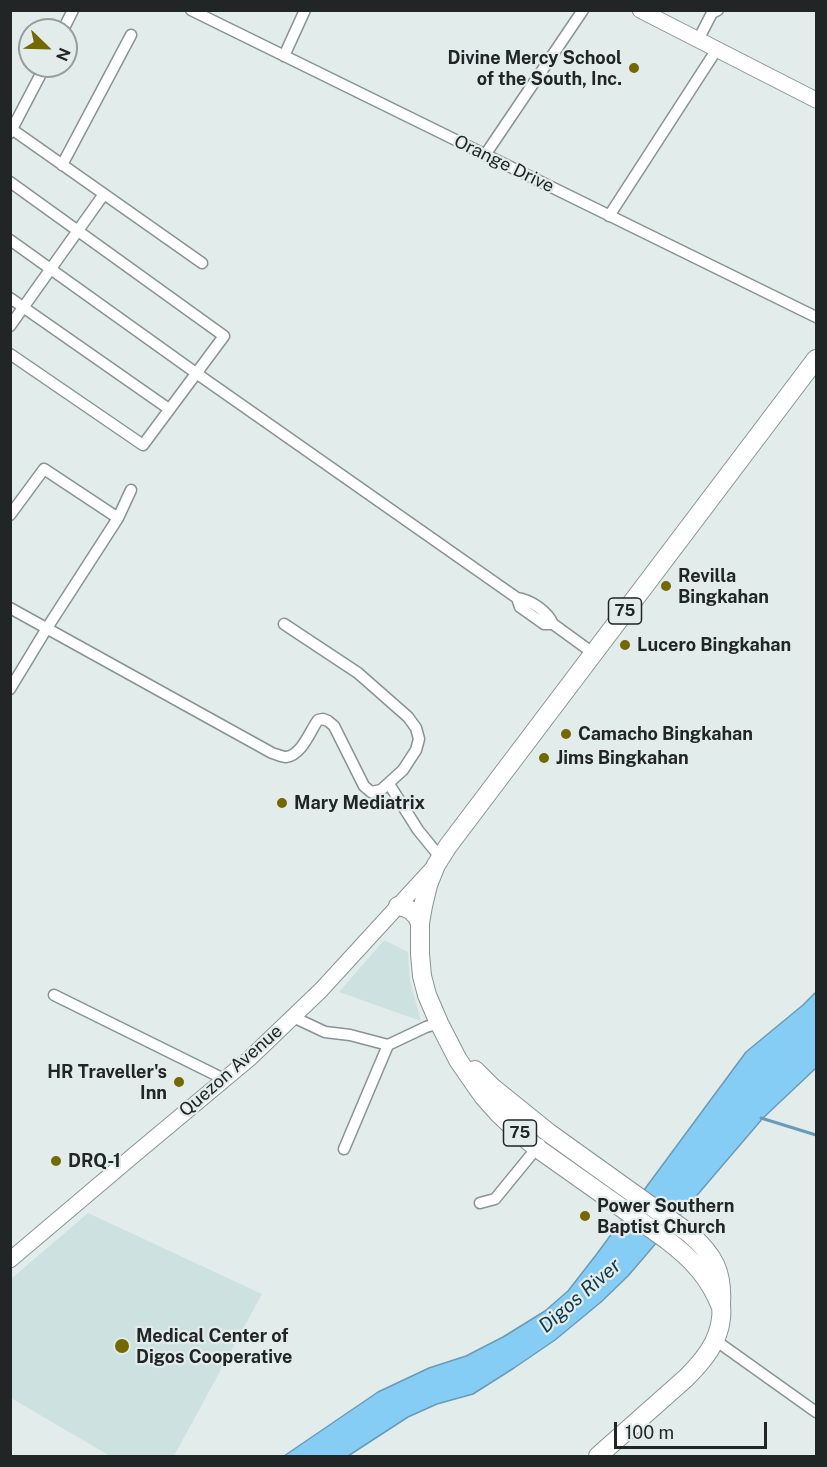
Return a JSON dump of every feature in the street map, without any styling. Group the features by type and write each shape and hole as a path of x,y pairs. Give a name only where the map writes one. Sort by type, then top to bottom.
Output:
{"highway":[{"name":"75","path":"598,1456 698,1366 715,1340 722,1317 721,1280 715,1264 700,1242 672,1232 621,1196 537,1148 499,1114 483,1096 458,1060 427,995 422,976 420,923 428,885 438,861 816,359"},
{"path":"398,906 412,910 420,923"},
{"name":"75","path":"448,1040 492,1087 549,1132 621,1196"}],"main road":[{"path":"640,10 815,97"},
{"name":"Quezon Avenue","path":"10,1260 249,1059 321,990 438,861"}],"street":[{"name":"Orange Drive","path":"191,10 816,317"},
{"path":"284,56 305,10"},
{"path":"485,155 583,10"},
{"path":"698,40 712,13 718,10"},
{"path":"62,165 131,35"},
{"path":"609,216 717,50"},
{"path":"39,78 12,132 202,263"},
{"path":"10,182 224,336 143,445 10,354"},
{"path":"10,326 104,194"},
{"path":"10,240 517,597 520,607 544,624 553,624 593,653"},
{"path":"10,298 169,409"},
{"path":"10,515 44,469 118,518"},
{"path":"10,689 118,518 131,490"},
{"path":"10,608 279,756 286,757 294,754 300,749 318,720 328,721 334,726 367,790 375,792 389,784 403,770 416,750 419,739 416,728 408,717 358,673 284,624"},
{"path":"389,784 438,861"},
{"path":"54,995 224,1080"},
{"path":"293,1017 325,1032 350,1035 388,1045 439,1023"},
{"path":"344,1149 388,1045"},
{"path":"480,1203 495,1199 549,1132"},
{"path":"715,1340 816,1412"}],"shaded area":[{"path":"384,940 408,952 410,981 421,1021 339,992"},
{"name":"Medical Center of Digos Cooperative","path":"88,1213 262,1294 174,1456 110,1456 11,1398 11,1279"}],"water":[{"name":"Digos River","path":"816,992 816,1068 763,1118 628,1276 601,1302 555,1340 473,1394 437,1404 408,1417 348,1456 284,1456 378,1392 429,1368 466,1356 503,1337 545,1311 568,1291 746,1052"}],"waterway":[{"path":"761,1118 816,1135"}],"place":[{"name":"Divine Mercy School of the South, Inc.","path":"634,68"},
{"name":"Revilla Bingkahan","path":"666,586"},
{"name":"Lucero Bingkahan","path":"625,645"},
{"name":"Camacho Bingkahan","path":"566,734"},
{"name":"Jims Bingkahan","path":"544,758"},
{"name":"Mary Mediatrix","path":"282,803"},
{"name":"HR Traveller's Inn","path":"179,1082"},
{"name":"DRQ-1","path":"56,1161"},
{"name":"Power Southern Baptist Church","path":"585,1216"},
{"name":"Medical Center of Digos Cooperative","path":"122,1346"}]}
